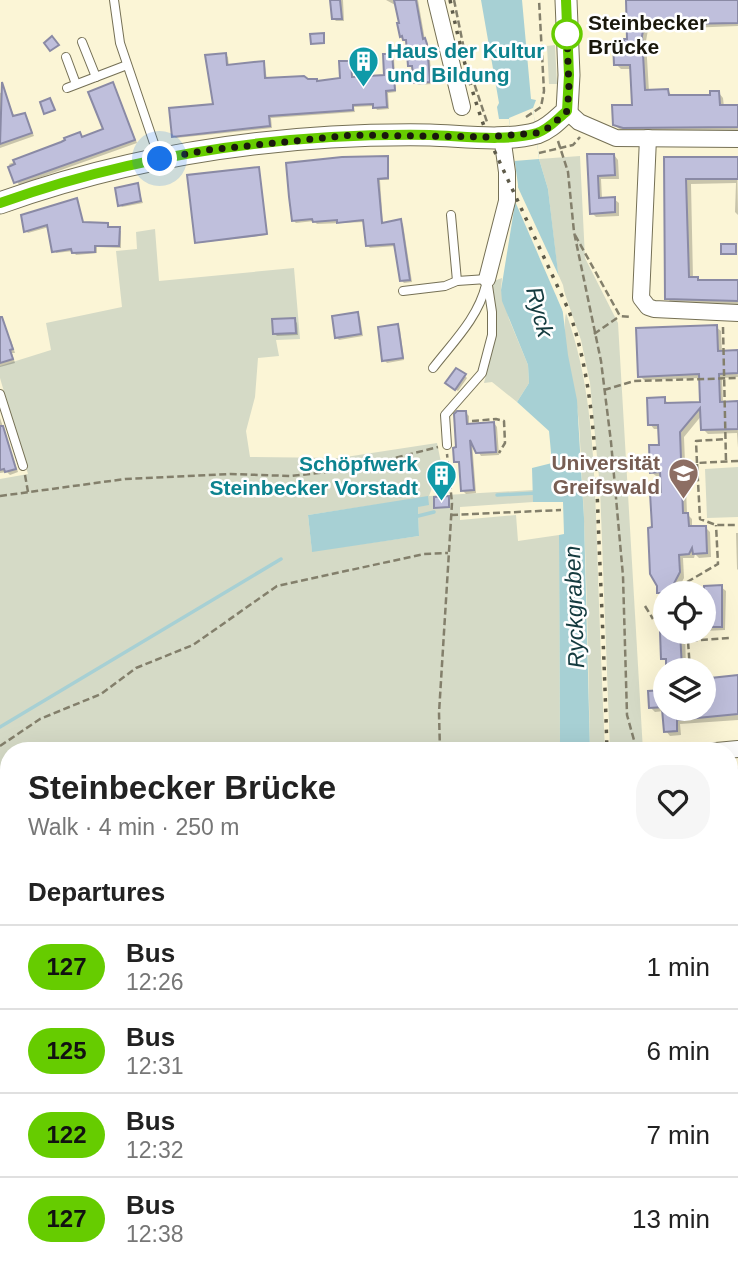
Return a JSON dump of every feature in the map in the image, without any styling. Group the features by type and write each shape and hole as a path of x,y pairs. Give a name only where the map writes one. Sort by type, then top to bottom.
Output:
{"main road":[{"path":"0,203 72,180 208,150 351,135 500,131 536,133 550,127 567,111 569,75 566,0"}],"street":[{"path":"436,0 462,107"},
{"path":"567,111 579,122 606,135 628,139 738,139"},
{"path":"487,279 506,201 506,172 500,131"},
{"path":"648,138 639,277 644,303 654,309 731,313"}],"lane":[{"path":"114,0 118,31 127,65 160,159"},
{"path":"82,42 96,76"},
{"path":"65,57 76,84"},
{"path":"67,88 127,65"},
{"path":"451,215 457,281"},
{"path":"403,291 445,286 457,281 487,279"},
{"path":"433,368 472,318 481,302 487,279"},
{"path":"447,446 445,415 482,373 490,348 492,313 487,279"},
{"path":"0,394 2,408 23,466"}],"path":[{"path":"454,0 467,62 500,131"},
{"path":"540,1 544,91 536,133 562,149 568,172 574,232 604,390 617,496 623,576 627,715 633,742"},
{"path":"562,149 573,145"},
{"path":"574,232 620,316"},
{"path":"726,462 725,378 731,313"},
{"path":"594,334 620,316 631,317"},
{"path":"604,390 634,382 738,378"},
{"path":"472,421 504,421 505,443 499,453"},
{"path":"726,439 696,441 700,519 716,525 738,525"},
{"path":"440,742 439,713 451,515 447,446"},
{"path":"0,496 125,479 230,474 290,477 348,470 434,448"},
{"path":"697,463 738,461"},
{"path":"23,466 28,492"},
{"path":"451,515 561,510"},
{"path":"689,581 718,564 716,525"},
{"path":"6,742 40,719 101,694 135,668 193,645 277,586 424,554 448,553"},
{"path":"645,606 653,620"},
{"path":"689,658 688,641 730,638"}],"green space":[{"path":"555,45 557,84 549,84 547,46"},
{"path":"580,156 585,258 618,323 642,742 610,742 600,488 590,383 581,340 558,274 548,189 539,159"},
{"path":"155,229 159,281 294,268 300,339 276,340 279,356 258,358 255,397 246,431 250,457 339,458 437,443 446,487 432,488 429,496 533,490 533,502 460,507 460,520 516,515 518,541 559,535 560,742 0,742 0,479 28,474 0,378 0,366 51,350 46,323 122,307 116,251 137,249 136,232","holes":["428,497 418,507 419,536 312,551 308,515"]},
{"path":"502,278 501,290 509,319 528,365 529,383 517,402 492,382 484,383 495,338 491,282"},
{"path":"566,313 582,369 590,427 595,485 605,742 590,742 578,411 565,325"},
{"path":"738,467 738,517 707,518 705,469"}],"water":[{"path":"481,0 522,0 531,99 536,100 533,108 539,159 548,189 568,355 577,400 584,518 590,742 560,742 559,535 564,534 563,502 533,502 532,468 552,463 549,431 517,402 529,383 528,365 502,301 501,290 518,185 509,119 499,119 499,103"},
{"path":"428,496 429,505 418,507 419,536 312,552 308,515"}],"pier":[{"path":"533,108 539,159 514,161 509,118"},
{"path":"515,181 563,285 568,312 564,314 514,199"}],"building":[{"path":"330,0 340,0 342,19 332,19"},
{"path":"394,0 416,0 423,39 425,38 427,44 430,82 414,83 412,66 408,66 406,40 400,37"},
{"path":"626,0 738,0 738,23 658,22 658,25 644,26 642,36 645,90 668,89 669,95 710,95 710,91 719,91 720,105 738,105 738,127 623,128 613,125 612,105 632,105 630,65 614,65 613,42 624,42 624,39 627,39"},
{"path":"324,33 324,43 311,44 310,34"},
{"path":"52,36 59,45 50,51 44,43"},
{"path":"226,53 227,65 264,61 265,78 304,76 317,81 340,78 339,61 351,61 352,77 384,75 383,54 392,54 395,90 386,91 387,107 373,108 373,104 353,105 353,110 269,116 270,126 172,137 169,108 213,104 205,55"},
{"path":"2,82 13,116 25,113 32,133 0,144"},
{"path":"113,82 135,140 14,183 8,167 15,164 13,160 80,132 82,137 103,129 88,92"},
{"path":"50,98 55,110 44,114 40,102"},
{"path":"587,154 614,154 615,175 598,176 599,198 615,197 615,212 590,214"},
{"path":"388,156 388,178 378,179 382,223 401,219 410,280 400,281 394,244 366,246 363,220 337,223 337,220 292,221 286,163 342,157"},
{"path":"664,157 738,157 738,179 686,179 689,277 698,277 698,280 738,280 738,301 665,299"},
{"path":"259,167 267,234 195,243 187,175"},
{"path":"138,183 141,201 118,206 115,188"},
{"path":"77,198 83,222 108,223 108,227 120,227 119,246 95,246 95,252 72,253 71,249 52,252 47,225 24,232 21,215"},
{"path":"721,244 736,244 736,254 721,254"},
{"path":"358,312 361,334 335,338 332,316"},
{"path":"0,317 13,349 10,350 13,359 0,363"},
{"path":"295,318 296,333 273,334 272,319"},
{"path":"398,324 403,358 382,361 378,327"},
{"path":"717,325 718,351 738,350 738,373 719,374 720,402 738,401 738,429 701,430 700,408 680,432 683,513 688,513 689,526 706,526 707,553 693,554 692,548 689,554 679,555 680,572 675,581 654,581 650,574 650,493 661,492 660,472 650,473 649,445 659,445 658,425 648,425 647,398 665,397 665,403 700,402 699,374 638,377 636,328"},
{"path":"456,368 466,374 455,390 445,383"},
{"path":"457,411 466,411 467,424 494,422 496,452 476,453 470,440 474,490 461,491 459,462 454,462 454,414"},
{"path":"0,426 3,426 16,469 5,472 4,469 0,470"},
{"name":"Schöpfwerk Steinbecker Vorstadt","path":"449,496 449,507 434,508 434,497"},
{"path":"716,585 722,585 722,627 716,627"},
{"path":"660,644 681,644 681,658 661,658"},
{"path":"738,675 738,714 716,716 716,677"},
{"path":"648,691 653,691 653,708 649,708"},
{"path":"663,721 677,721 677,731 664,732"}],"waterway":[{"path":"497,495 537,493"},
{"path":"418,516 434,512"},
{"path":"0,727 281,559"}],"railway":[{"path":"450,0 466,69 488,137 569,311 578,339 593,426 607,742"}],"bus line":[{"name":"127","path":"0,203 115,169 208,150 351,135 488,137 536,133 550,127 567,111 569,75 566,0"}],"place":[{"name":"Steinbecker Brücke","path":"567,34"},
{"name":"Haus der Kultur und Bildung","path":"364,89"},
{"name":"Universität Greifswald","path":"683,501"},
{"name":"Schöpfwerk Steinbecker Vorstadt","path":"441,502"}],"route":[{"path":"160,159 208,150 351,135 488,137 536,133 550,127 567,111 567,34"}],"water label":[{"name":"Ryck","path":"540,312"},
{"name":"Ryckgraben","path":"574,607"}]}
